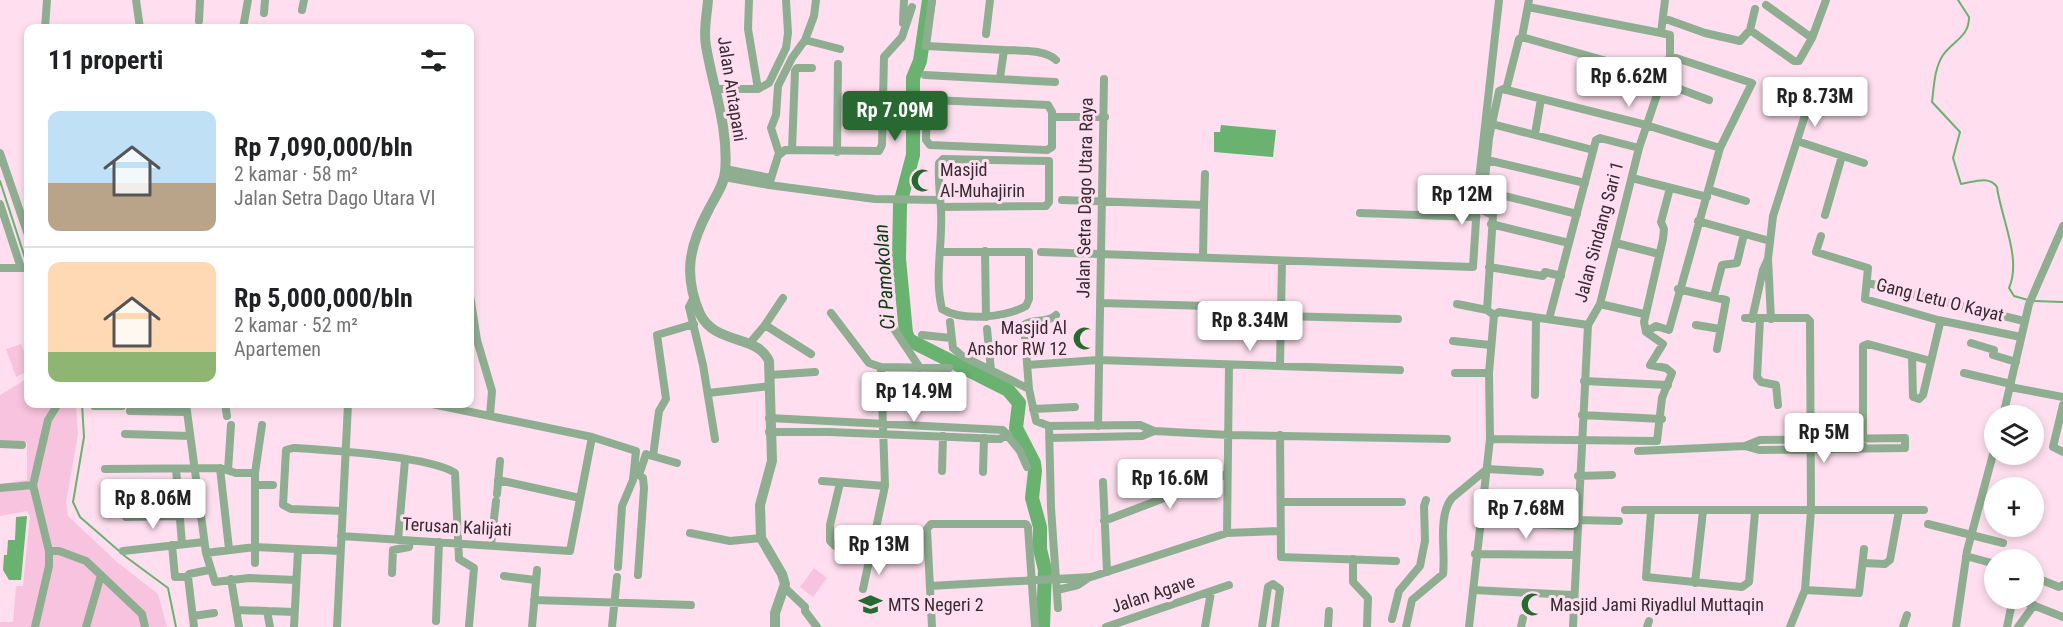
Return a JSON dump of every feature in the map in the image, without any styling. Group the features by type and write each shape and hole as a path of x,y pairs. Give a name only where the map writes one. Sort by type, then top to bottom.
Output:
{"street":[{"path":"45,24 47,0"},
{"path":"136,0 139,24"},
{"path":"199,21 200,0"},
{"path":"244,24 248,0"},
{"path":"264,13 265,0"},
{"name":"Jalan Antapani","path":"708,0 705,44 724,123 725,173 699,231 689,261 694,297 705,322 711,329 749,344 768,358 769,432 772,461 760,496 761,538 782,574 784,587"},
{"path":"749,0 748,29 758,89"},
{"path":"715,89 758,89 769,83 786,48 788,33 786,0"},
{"path":"770,182 779,153 771,128 776,115 778,86 792,58 805,40 814,16 816,0"},
{"path":"902,37 904,0"},
{"path":"932,0 927,46 1040,54 1056,60"},
{"path":"986,34 990,0"},
{"path":"1041,252 1471,268 1474,264 1475,217 1499,0"},
{"path":"1661,33 1665,0"},
{"path":"1750,30 1794,61 1799,61 1812,38 1826,0"},
{"path":"1506,90 1519,39 1522,37 1528,4 1670,35 1670,56 1751,81 1745,100 1732,125 1725,132 1709,193 1698,221 1678,290 1669,330 1656,326 1646,332"},
{"path":"1766,5 1812,38"},
{"path":"779,153 792,150 879,151 882,146 884,57 902,37 912,7"},
{"path":"1663,18 1705,33 1740,41 1750,30 1755,9"},
{"path":"1522,37 1662,79 1709,100"},
{"path":"805,40 840,49"},
{"path":"1000,78 1004,51"},
{"name":"Jalan Sindang Sari 1","path":"1573,627 1578,476 1588,325 1600,304 1639,148 1670,56"},
{"path":"837,152 838,64"},
{"path":"792,150 795,71 797,68 812,68"},
{"path":"926,75 1056,82"},
{"name":"Jalan Setra Dago Utara Raya","path":"1098,426 1104,79"},
{"path":"1469,627 1475,554 1481,522 1490,439 1489,267 1493,215 1482,210 1498,92 1506,90 1646,125 1720,148"},
{"path":"1535,134 1541,99"},
{"path":"932,100 1045,104 1052,112 1052,117 1051,149 930,145 926,140 927,104 932,100"},
{"path":"1772,319 1768,259 1773,216 1808,106"},
{"path":"1052,117 1105,117"},
{"path":"1492,124 1593,150"},
{"path":"1549,319 1596,140 1600,138 1639,148"},
{"path":"1797,141 1864,163"},
{"path":"0,153 24,212"},
{"path":"1826,215 1842,156"},
{"path":"725,173 875,200 908,199 939,204 1046,206 1049,202 1049,161 943,159 939,163 939,204 940,252 942,309 986,317 1010,314 1029,303 1029,256 1026,250 940,252"},
{"path":"1487,160 1585,183"},
{"path":"1203,257 1206,174"},
{"path":"1632,178 1670,188 1746,201"},
{"path":"1490,439 1657,441 1662,419 1662,398 1671,370 1650,364 1663,344 1646,332 1644,314 1659,254 1664,229 1661,222 1670,188"},
{"path":"1485,191 1576,214"},
{"path":"1062,200 1204,205"},
{"path":"0,204 24,265"},
{"path":"1360,213 1475,217"},
{"path":"1698,221 1770,241"},
{"path":"1491,224 1569,243"},
{"path":"2006,405 2030,300 2063,226"},
{"path":"1713,296 1722,266 1737,263 1744,234"},
{"path":"1821,236 1816,252 1868,268 1870,284 2024,321"},
{"path":"1616,243 1659,254"},
{"path":"985,251 986,317"},
{"path":"1768,259 1762,270 1752,319 1757,377 1761,382 1776,385 1778,405"},
{"path":"1280,366 1282,261"},
{"path":"1489,267 1543,276 1545,272 1561,276"},
{"path":"0,268 24,268"},
{"name":"Gang Letu O Kayat","path":"1870,284 1865,299 1938,320 2021,337"},
{"path":"1678,290 1726,300 1717,349"},
{"path":"694,297 689,304 708,393 715,439"},
{"path":"749,344 783,298"},
{"path":"1100,303 1398,319"},
{"path":"1457,304 1490,312 1588,325"},
{"path":"1600,304 1644,314"},
{"path":"831,312 867,361 881,367 948,368"},
{"path":"1056,315 1050,320 1025,323 1029,389 1033,409 1036,421 1049,426 1140,425 1154,431 1228,435 1447,439"},
{"path":"886,318 920,368"},
{"path":"1535,395 1536,318"},
{"path":"1752,319 1807,318 1810,321 1811,510 1805,590 1790,627"},
{"path":"950,322 952,347 962,356 1029,389"},
{"path":"1912,356 1914,398 1922,398 1940,323"},
{"path":"612,627 622,506 659,411 666,399 657,335 694,324"},
{"path":"765,325 811,354"},
{"path":"1696,326 1720,329"},
{"path":"987,329 991,370"},
{"path":"922,335 951,338"},
{"path":"1453,341 1490,345"},
{"path":"474,343 492,391 490,415"},
{"path":"1971,343 1994,350 1993,355 2016,362"},
{"path":"1638,451 1745,446 1759,450 1810,444 1864,444 1863,346 1868,344 1931,361"},
{"path":"1028,365 1098,360 1400,370"},
{"path":"1227,533 1229,365"},
{"path":"863,589 885,486 881,367"},
{"path":"708,393 815,372"},
{"path":"1455,373 1489,372"},
{"path":"1964,372 2063,398"},
{"path":"1584,381 1668,385"},
{"path":"2063,405 2053,447 2063,452"},
{"path":"1033,409 1075,407"},
{"path":"35,627 49,566 49,551 33,484 48,420 56,408"},
{"path":"126,408 186,408 204,542 209,570 214,582 231,579 296,580"},
{"path":"226,408 227,416"},
{"path":"337,627 348,408"},
{"path":"453,408 591,437 677,463"},
{"path":"1582,416 1662,419"},
{"path":"769,418 801,420 828,428 885,436 1000,439 1008,434"},
{"path":"801,420 801,432"},
{"path":"229,549 224,469 231,425"},
{"path":"255,563 255,473 262,425"},
{"path":"769,432 801,432 884,425 999,429 1008,434 1027,467"},
{"path":"1049,426 1053,579 1057,590 1058,608"},
{"path":"1049,438 1142,436 1154,431"},
{"path":"125,434 190,436"},
{"path":"1280,435 1281,557 1396,561"},
{"path":"942,471 943,436"},
{"path":"498,480 580,498 591,437"},
{"path":"983,472 984,438"},
{"path":"0,444 22,445"},
{"path":"342,511 291,509 283,505 286,450 293,448 345,451 405,460 450,470 456,477 460,561 474,568 469,626"},
{"path":"638,574 645,488 643,478 639,475 643,454"},
{"path":"398,540 405,460"},
{"path":"491,544 500,461"},
{"path":"1956,627 1966,556 1990,465"},
{"path":"105,469 194,468 255,473"},
{"path":"176,469 182,544"},
{"path":"1406,627 1412,600 1443,574 1448,503 1487,470 1540,472"},
{"path":"1104,521 1227,474"},
{"path":"1578,476 1612,476"},
{"path":"822,481 885,486"},
{"path":"1103,482 1107,572"},
{"path":"840,483 830,525 830,541 835,546 869,558"},
{"path":"0,488 33,484"},
{"path":"255,485 273,485"},
{"path":"1484,497 1577,502"},
{"name":"Terusan Kalijati","path":"341,536 571,551 580,498"},
{"path":"1392,619 1399,591 1420,566 1424,549 1426,500"},
{"path":"1281,502 1402,502"},
{"path":"1625,510 1755,512 1895,508 1899,511 1924,510"},
{"path":"1651,511 1646,577 1742,587 1748,584 1755,512"},
{"path":"1695,583 1702,511"},
{"path":"1863,563 1885,564 1890,560 1899,511"},
{"path":"126,517 179,516"},
{"path":"1481,522 1619,521"},
{"path":"1928,524 1971,533 2003,543"},
{"path":"932,627 928,525 1026,525 1036,580 1035,627"},
{"path":"930,586 1091,576 1227,533 1280,531"},
{"path":"690,533 730,541 761,538"},
{"path":"392,573 393,550 409,547 410,541"},
{"path":"123,551 204,542"},
{"path":"436,621 439,542"},
{"path":"172,545 175,576 188,577 189,574 209,570"},
{"path":"206,553 255,547 340,551"},
{"path":"1805,590 1857,594 1861,589 1864,549"},
{"path":"294,627 298,550"},
{"path":"49,551 79,558 101,575 143,616 145,627"},
{"path":"1475,554 1576,555"},
{"path":"1966,556 1984,561"},
{"path":"1353,560 1353,582 1368,598 1367,627"},
{"path":"86,627 101,575"},
{"path":"504,576 536,575 532,627"},
{"path":"1414,575 1431,584"},
{"path":"1057,590 1078,585 1091,576"},
{"path":"188,577 194,627"},
{"path":"231,579 238,627"},
{"path":"2044,581 2060,587 2063,585"},
{"path":"1262,627 1268,587 1273,584 1280,589 1275,627"},
{"name":"Jalan Agave","path":"1106,627 1229,585"},
{"path":"775,627 775,613 784,587 805,606 805,611 817,627"},
{"path":"1473,590 1574,596"},
{"path":"1205,627 1211,592"},
{"path":"534,600 691,605"},
{"path":"236,609 294,612"},
{"path":"2007,627 2011,609"},
{"path":"2018,627 2031,609"},
{"path":"2044,609 2063,617"},
{"path":"267,611 270,627"},
{"path":"1328,627 1329,611"},
{"path":"193,616 214,613"},
{"path":"1903,627 1907,615"}],"shaded area":[{"path":"1221,125 1276,130 1273,157 1214,152 1214,132 1220,132"},
{"path":"21,344 24,351 24,373 16,377 6,349"},
{"path":"24,380 24,408 76,408 78,434 66,503 68,516 117,562 158,594 167,627 0,627 0,622 13,622 16,586 23,586 30,517 27,511 0,516 0,484 27,480 27,443 0,442 0,395"},
{"path":"27,516 21,580 9,580 3,570 8,540 15,540 16,517"},
{"path":"814,568 827,578 813,597 800,587"}],"waterway":[{"name":"Ci Pamokolan","path":"929,0 920,61 913,78 913,155 900,204 899,259 906,333 909,340 1008,390 1019,403 1016,428 1034,463 1035,471 1032,498 1040,527 1040,549 1045,570 1043,627"},
{"path":"1958,0 1969,17 1968,24 1964,34 1940,60 1932,102 1960,132 1953,158 1961,184 1986,180 1997,187 2012,251 2012,277 2009,288 2014,296 2028,300"},
{"path":"0,181 24,255"},
{"path":"2034,301 2063,302"},
{"path":"82,408 84,437 73,502 80,517 126,557 168,588 176,627"}],"place":[{"name":"Masjid Al-Muhajirin","path":"922,180"},
{"name":"Masjid Al Anshor RW 12","path":"1085,338"},
{"name":"MTS Negeri 2","path":"870,605"},
{"name":"Masjid Jami Riyadlul Muttaqin","path":"1532,605"}]}
